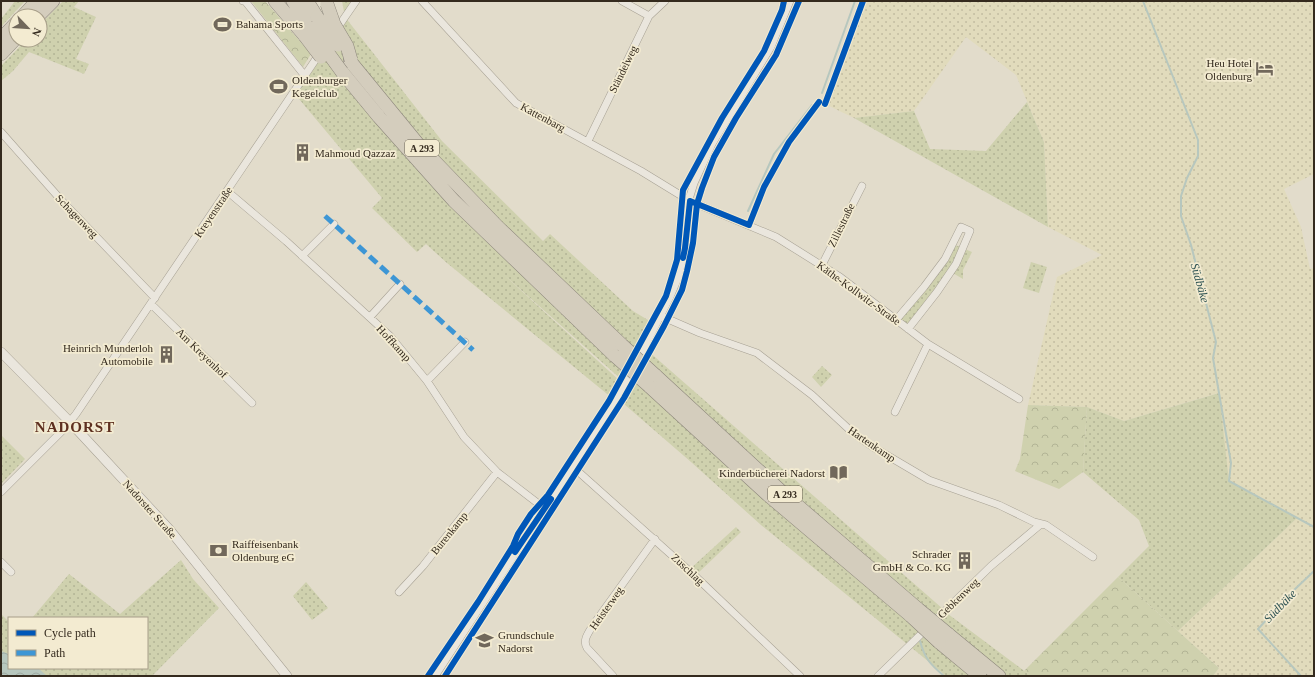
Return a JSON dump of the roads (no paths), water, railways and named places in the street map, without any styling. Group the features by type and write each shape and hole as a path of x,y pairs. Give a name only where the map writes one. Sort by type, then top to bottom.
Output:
{"highway":[{"path":"275,1 311,27"},
{"name":"A 293","path":"293,1 311,27 346,67 418,144 618,350"},
{"name":"A 293","path":"307,1 311,27"},
{"path":"327,3 334,24 346,46 346,67"},
{"path":"1,54 8,47"},
{"name":"A 293","path":"346,67 378,117 454,201 652,381 768,495 914,612 944,638 980,676"},
{"name":"A 293","path":"944,638 999,676"}],"street":[{"path":"244,1 306,76"},
{"name":"Kreyenstraße","path":"1,492 70,422 356,1"},
{"name":"Kattenbarg","path":"422,1 516,103 588,141 690,201"},
{"path":"622,1 649,16"},
{"name":"Ständelweg","path":"588,141 649,16 666,1"},
{"path":"435,676 620,392 661,316 678,278 685,248 690,201 694,183 707,154 726,120 771,47 790,1"},
{"name":"Schagenweg","path":"1,132 153,301"},
{"name":"Zillestraße","path":"822,265 862,186"},
{"name":"Hoffkamp","path":"227,191 286,241 390,336 427,381 464,438 497,472 544,508"},
{"name":"Käthe-Kollwitz-Straße","path":"690,201 776,237 822,265 928,344 1020,399"},
{"path":"302,256 334,224"},
{"path":"896,320 945,259 961,227 970,231 956,264 937,292 908,329"},
{"path":"370,317 400,284"},
{"name":"Am Kreyenhof","path":"153,301 252,403"},
{"name":"Hartenkamp","path":"661,316 700,333 757,353 812,395 853,433 873,446 929,480 1000,505 1034,522 1046,525 1093,557"},
{"path":"427,381 465,342"},
{"path":"895,412 928,344"},
{"name":"Nadorster Straße","path":"1,352 70,422 169,529 287,676"},
{"name":"Zuschlag","path":"572,466 655,539 749,626 800,676"},
{"name":"Burenkamp","path":"399,592 423,566 497,472"},
{"name":"Gebkenweg","path":"878,676 991,566 1041,524"},
{"name":"Heisterweg","path":"613,676 585,646 585,640 593,625 655,539"},
{"path":"1,562 11,572"}],"water":[{"path":"1,651 8,654 8,669 39,669 47,676 1,676"}],"waterway":[{"path":"822,93 855,1"},
{"name":"Südbäke","path":"1143,1 1198,140 1198,156 1187,178 1181,196 1181,216 1191,245 1216,342 1213,358 1231,463 1229,481 1314,527"},
{"path":"748,211 774,154 812,105"},
{"name":"Südbäke","path":"1301,676 1258,629 1292,592 1314,571"},
{"path":"920,641 929,661 944,676"}],"place":[{"name":"Bahama Sports","path":"223,24"},
{"name":"Heu Hotel Oldenburg","path":"1265,69"},
{"name":"Oldenburger Kegelclub","path":"279,86"},
{"name":"Mahmoud Qazzaz","path":"302,153"},
{"name":"Heinrich Munderloh Automobile","path":"166,354"},
{"name":"Kinderbücherei Nadorst","path":"838,473"},
{"name":"Raiffeisenbank Oldenburg eG","path":"219,550"},
{"name":"Schrader GmbH & Co. KG","path":"964,560"},
{"name":"Grundschule Nadorst","path":"485,641"}],"district":[{"name":"NADORST","path":"75,427"}]}
